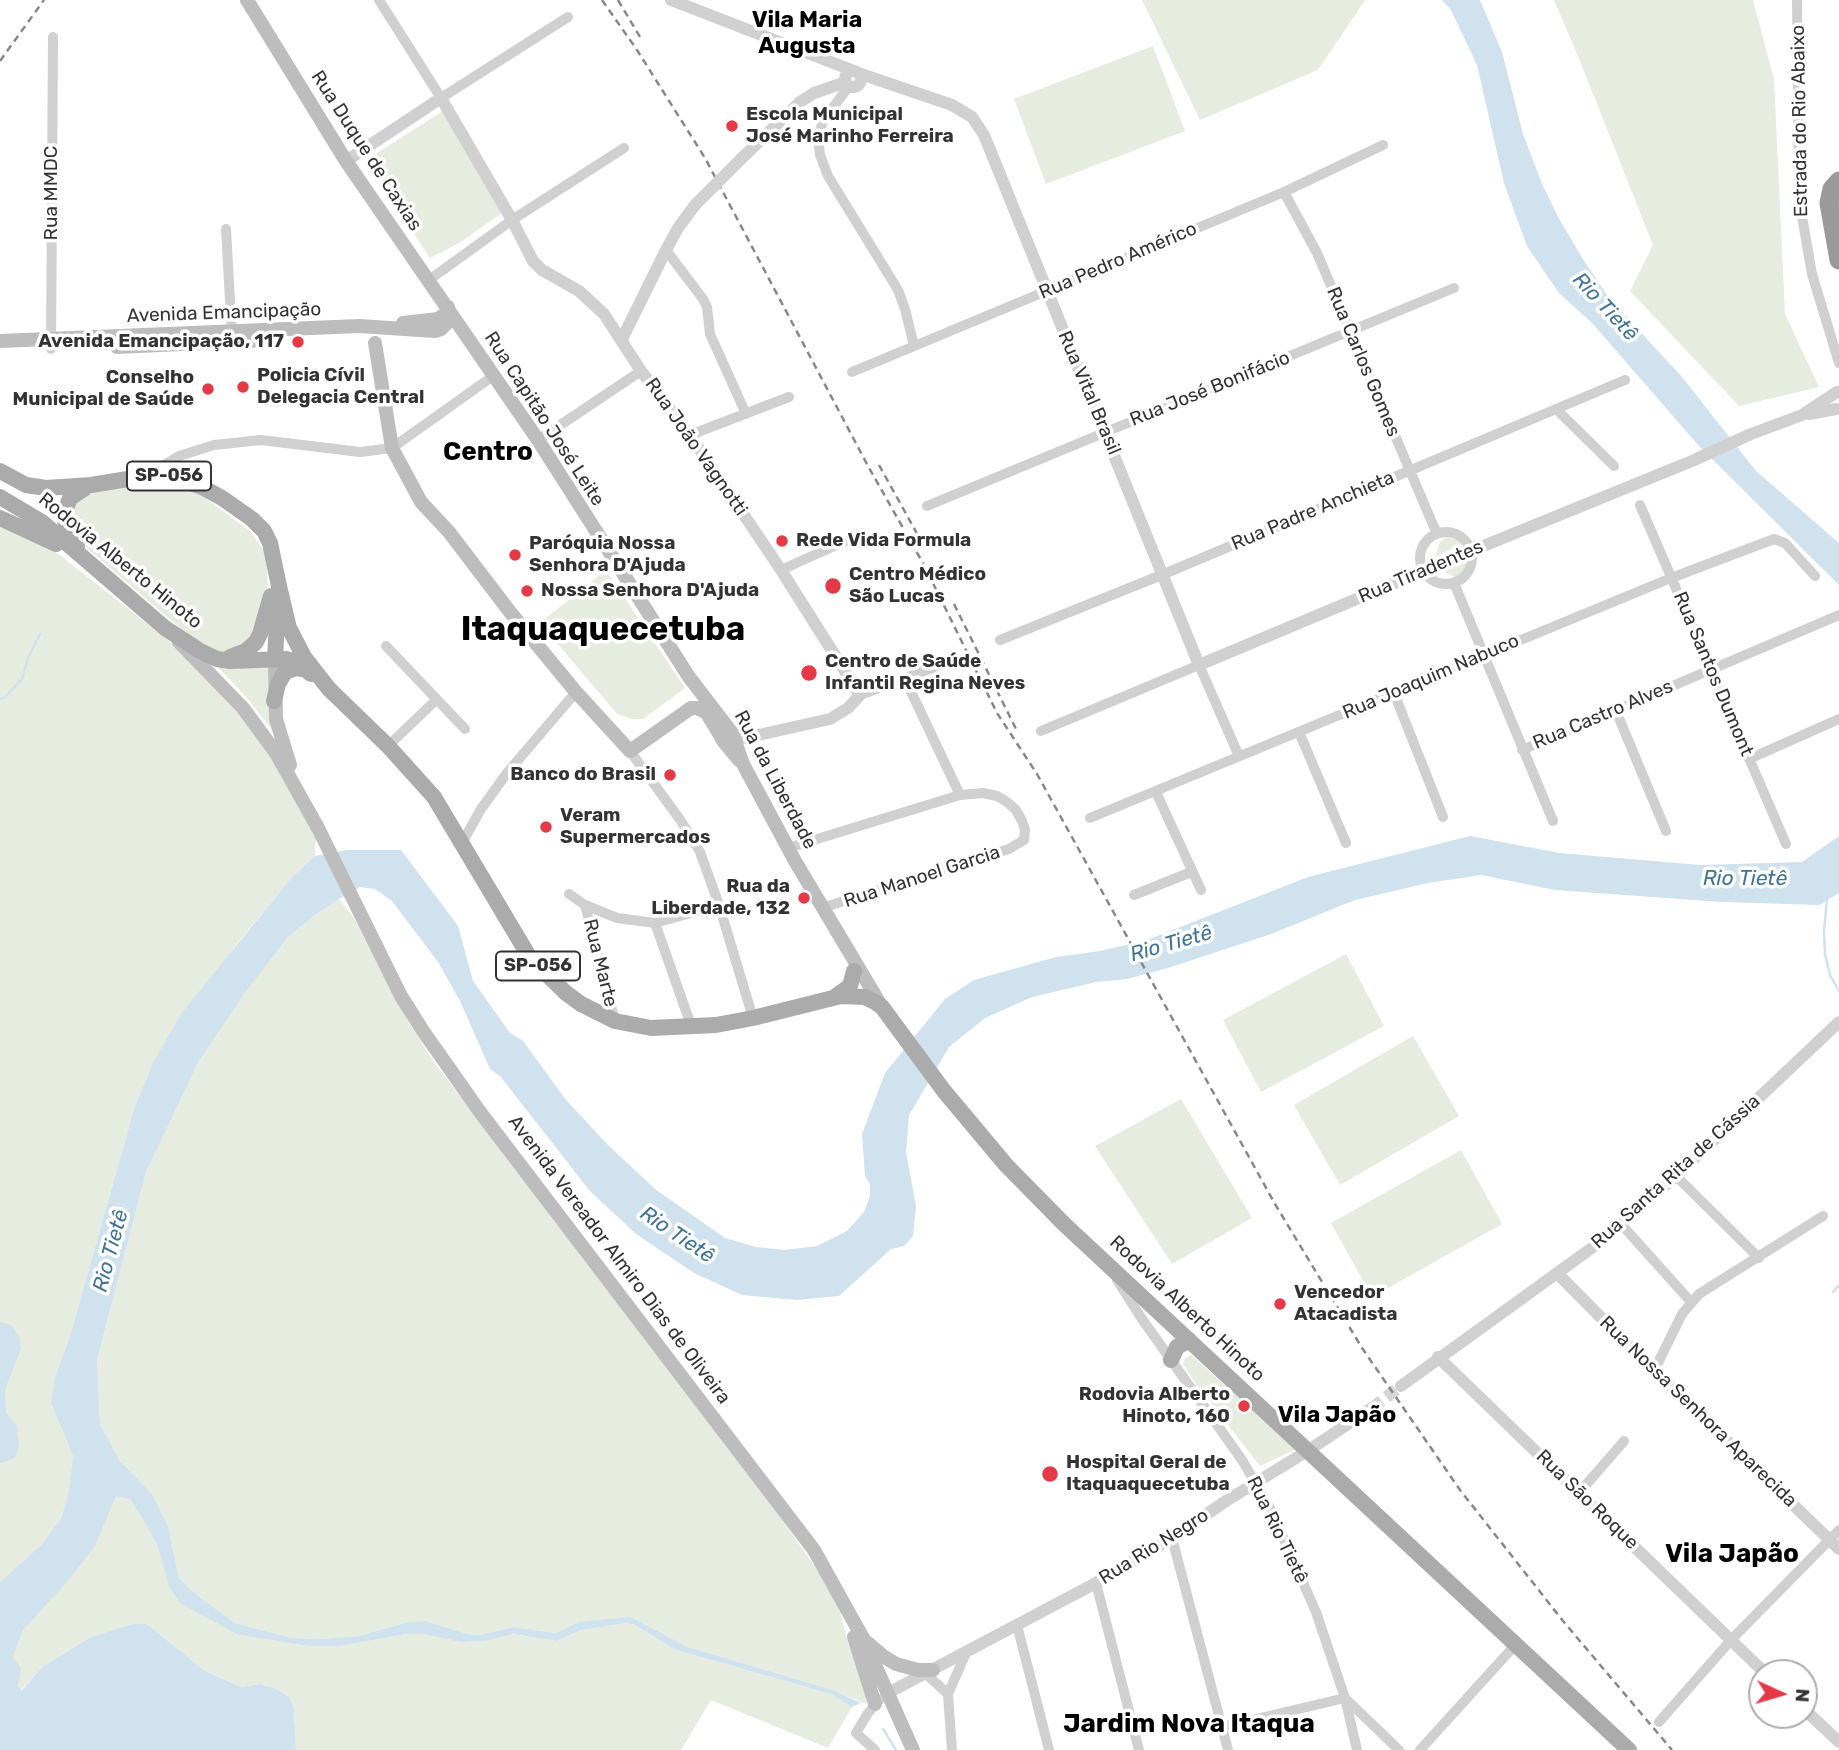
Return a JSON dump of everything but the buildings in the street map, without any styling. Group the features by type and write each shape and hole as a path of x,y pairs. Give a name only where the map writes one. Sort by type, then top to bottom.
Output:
{"highway":[{"path":"1839,181 1832,189 1829,204 1839,260"}],"main road":[{"name":"Rua Duque de Caxias","path":"247,0 346,161 463,331"},
{"path":"447,323 448,307"},
{"path":"376,327 438,319 445,314 448,307"},
{"name":"Avenida Emancipação","path":"0,349 376,327 441,330 447,323"},
{"name":"Rua Capitão José Leite","path":"447,323 463,331 538,440 602,544"},
{"path":"418,331 383,334 375,343 392,448 421,502 449,532 576,692 630,751 691,708 702,709 743,764"},
{"name":"Avenida Emancipação","path":"232,337 360,335 370,337 375,343"},
{"name":"Avenida Emancipação","path":"0,341 51,345"},
{"name":"Rodovia Alberto Hinoto","path":"0,471 26,485 46,488 91,485 146,476 169,476 186,480 222,498 252,519 264,531 276,562"},
{"path":"91,485 70,498 64,514 67,532 92,565"},
{"name":"Rodovia Alberto Hinoto","path":"0,497 42,522 165,628 200,652 230,661 275,658 291,660 329,689 388,746 434,797 530,958 581,1004 615,1021 651,1028 692,1027 753,1018 834,997 865,997 882,1007 944,1091 1006,1165 1064,1224 1629,1750"},
{"path":"0,518 41,536 92,565"},
{"name":"Rua da Liberdade","path":"602,544 689,677 736,740 743,764 788,848 882,1007"},
{"path":"217,659 246,651 256,642 265,620 276,562"},
{"name":"SP-056","path":"276,562 279,586"},
{"path":"275,658 279,586"},
{"name":"Rodovia Alberto Hinoto","path":"279,586 293,639 329,689"},
{"name":"Avenida Vereador Almiro Dias de Oliveira","path":"165,628 243,708 276,753 318,828 401,996 472,1101 814,1549 864,1640 913,1750"},
{"name":"Avenida Vereador Almiro Dias de Oliveira","path":"275,658 274,701 278,731 298,790"},
{"path":"274,701 278,684 285,672 296,668 306,670"},
{"path":"689,677 694,694 691,708"},
{"path":"710,718 716,721 726,736 736,740"},
{"name":"Rua da Liberdade","path":"837,934 865,997"},
{"path":"834,997 850,986 854,971"},
{"name":"Rodovia Alberto Hinoto","path":"865,997 894,1025"},
{"path":"1171,1360 1177,1348 1189,1340"},
{"path":"841,1595 875,1704"},
{"path":"864,1640 896,1664 930,1672"}],"street":[{"path":"379,0 440,98"},
{"name":"Rua Vital Brasil","path":"671,0 829,61 852,79 887,82 952,105 972,117 984,135 1199,666 1239,756"},
{"name":"Estrada do Rio Abaixo","path":"1797,0 1799,199 1812,274 1839,363"},
{"path":"346,161 568,17"},
{"name":"Rua MMDC","path":"51,345 53,37"},
{"path":"622,339 666,250 695,205 800,102 814,93 852,79"},
{"path":"852,79 823,121 818,137 820,155 828,176 898,290 914,346"},
{"name":"Rua João Vagnotti","path":"440,98 533,261 542,270 593,302 622,339 641,371 691,435 860,695"},
{"name":"Rua Pedro Américo","path":"852,372 1284,192 1382,145"},
{"path":"429,280 512,220 624,148"},
{"name":"Rua Carlos Gomes","path":"1284,192 1313,243 1437,534"},
{"path":"226,229 232,337"},
{"path":"666,250 707,307 710,334 746,414"},
{"name":"Rua José Bonifácio","path":"927,506 1454,288"},
{"path":"538,440 641,371"},
{"path":"146,476 179,456 214,445 272,440 360,452 392,448 493,376"},
{"name":"Rua Padre Anchieta","path":"1000,640 1625,380"},
{"path":"1838,392 1833,400 1838,410"},
{"name":"Rua Tiradentes","path":"1041,731 1802,415 1838,392"},
{"path":"691,435 789,397"},
{"path":"1556,410 1614,466"},
{"name":"Rua Tiradentes","path":"1802,415 1838,410"},
{"name":"Rua Santos Dumont","path":"1640,505 1786,844"},
{"path":"781,570 863,533"},
{"path":"1437,534 1459,536 1471,551 1468,572 1454,583 1439,583 1424,571 1422,552 1430,538 1437,534"},
{"name":"Rua Joaquim Nabuco","path":"1090,818 1671,578 1774,539 1785,543 1815,576"},
{"path":"1454,583 1553,821"},
{"name":"Rua Castro Alves","path":"1522,750 1839,615"},
{"path":"386,646 465,729"},
{"path":"736,740 830,719 848,708 860,695 951,661"},
{"path":"788,848 960,795 905,679"},
{"path":"462,843 481,809 507,773 576,692"},
{"path":"1394,693 1443,817"},
{"path":"388,746 436,700"},
{"path":"1616,711 1666,831"},
{"path":"1749,759 1839,719"},
{"path":"1299,732 1346,843"},
{"path":"630,751 692,836 719,905 753,1018"},
{"path":"1156,792 1201,890"},
{"name":"Rua Manoel Garcia","path":"822,908 1020,844 1024,840 1025,829 1016,810 1007,802 997,796 983,793 960,795"},
{"path":"1134,895 1191,872"},
{"path":"569,894 585,905 617,918 655,923 719,905"},
{"name":"Rua Marte","path":"585,905 615,1021"},
{"path":"655,923 692,1027"},
{"name":"Rua Santa Rita de Cássia","path":"1401,1385 1621,1224 1676,1176 1839,1022"},
{"path":"1676,1176 1759,1258"},
{"path":"1654,1371 1682,1314 1699,1294 1823,1216"},
{"path":"1621,1224 1691,1302"},
{"name":"Rua Rio Tietê","path":"1106,1261 1171,1360 1242,1460 1271,1510 1307,1590 1345,1698 1357,1750"},
{"name":"Rua Nossa Senhora Aparecida","path":"1557,1273 1654,1371 1834,1544"},
{"name":"Rua São Roque","path":"1438,1357 1751,1659"},
{"name":"Rua Rio Negro","path":"888,1693 1096,1583 1172,1538 1371,1408"},
{"path":"1579,1493 1625,1441"},
{"path":"1659,1722 1731,1640 1834,1544 1839,1530"},
{"path":"1172,1538 1228,1750"},
{"path":"1096,1583 1139,1750"},
{"path":"1017,1625 1049,1750"},
{"path":"1420,1750 1516,1644"},
{"path":"952,1750 948,1694 966,1653"},
{"path":"930,1672 948,1694"},
{"path":"875,1750 856,1733 875,1704 888,1693"},
{"path":"1222,1727 1345,1698 1399,1750"},
{"path":"1818,1722 1839,1742"}],"shaded area":[{"path":"1142,0 1365,0 1318,70 1200,120"},
{"path":"1554,0 1753,0 1774,79 1785,314 1819,387 1739,406 1630,291 1653,245"},
{"path":"1153,46 1185,131 1046,184 1014,99"},
{"path":"443,111 502,213 459,243 430,258 370,163 374,155"},
{"path":"153,478 194,490 250,531 266,554 268,585 254,638 228,654 201,646 87,548 74,532 71,517 76,501 91,490"},
{"path":"0,527 38,540 61,556 168,640 226,695 271,753 316,837 315,856 291,878 209,982 134,1109 70,1336 55,1376 51,1403 73,1456 68,1496 61,1518 43,1543 0,1582"},
{"path":"1447,537 1467,542 1435,557 1440,542"},
{"path":"1472,556 1465,574 1454,577 1441,570"},
{"path":"606,570 685,688 643,719 617,714 540,623"},
{"path":"273,659 277,736 217,666"},
{"path":"339,899 354,918 409,1023 434,1062 776,1511 836,1597 847,1639 867,1694 866,1704 833,1690 688,1647 631,1617 556,1633 514,1627 479,1635 467,1634 426,1621 408,1622 358,1636 292,1638 235,1623 193,1592 179,1578 168,1526 153,1495 120,1461 100,1424 97,1360 146,1172 199,1061 245,993 288,937"},
{"path":"1346,954 1384,1026 1261,1092 1223,1020"},
{"path":"1413,1036 1459,1116 1340,1185 1294,1105"},
{"path":"1181,1099 1252,1218 1172,1264 1095,1146"},
{"path":"1461,1150 1502,1224 1372,1297 1331,1223"},
{"path":"1191,1355 1296,1449 1260,1466 1183,1364 1185,1358"},
{"path":"116,1494 130,1499 156,1542 169,1586 239,1635 307,1646 340,1646 407,1634 424,1634 461,1642 486,1641 511,1634 557,1641 581,1630 627,1623 635,1625 673,1649 831,1694 852,1707 828,1748 711,1700 681,1750 296,1750 294,1709 274,1688 260,1684 241,1687 205,1671 147,1624 132,1624 91,1637 43,1666 21,1690 13,1657 23,1630"}],"water":[{"name":"Rio Tietê","path":"1442,0 1480,0 1502,52 1523,134 1542,184 1581,256 1609,298 1682,377 1756,471 1839,543 1839,585 1699,446 1593,324 1559,293 1527,246 1504,183 1477,65 1451,10"},
{"name":"Rio Tietê","path":"1470,836 1560,853 1700,865 1802,862 1839,836 1839,893 1819,905 1722,902 1555,890 1481,875 1428,883 1355,900 1271,934 1168,968 1127,979 1096,982 1032,997 985,1018 949,1047 909,1115 906,1152 916,1206 913,1236 904,1246 891,1249 839,1296 797,1300 742,1295 694,1273 636,1234 590,1191 500,1076 490,1069 460,1001 438,962 392,901 375,889 360,887 339,899 288,937 245,993 199,1061 146,1172 97,1360 100,1424 120,1461 153,1495 168,1526 179,1578 193,1592 235,1623 292,1638 358,1636 408,1622 426,1621 467,1634 479,1635 514,1627 556,1633 579,1622 631,1617 688,1647 833,1690 861,1703 852,1707 831,1694 673,1649 635,1625 627,1623 581,1630 557,1641 512,1634 486,1641 460,1642 424,1634 407,1634 340,1646 307,1646 239,1635 180,1603 169,1586 156,1542 130,1499 116,1496 95,1546 23,1630 13,1657 21,1669 18,1686 22,1690 43,1666 91,1637 132,1624 147,1624 205,1671 241,1687 260,1684 289,1697 294,1709 296,1750 0,1750 0,1582 43,1543 61,1518 68,1496 73,1456 51,1403 55,1376 70,1336 134,1109 154,1061 181,1014 291,878 315,856 347,850 401,850 458,926 473,981 510,1033 523,1041 566,1100 608,1145 655,1189 725,1238 756,1247 785,1250 817,1246 847,1231 864,1212 870,1196 870,1184 865,1176 862,1134 885,1073 945,999 974,980 1056,957 1100,951 1147,940 1308,877"},
{"path":"0,1322 11,1325 19,1336 21,1349 5,1389 6,1413 17,1426 19,1447 15,1458 0,1463"}],"waterway":[{"path":"0,699 22,679 28,658 40,634"},
{"path":"1827,899 1825,954 1830,975 1839,991"},
{"path":"1833,1292 1839,1285"},
{"path":"883,1729 896,1750"}],"tunnel":[{"path":"1372,1408 1401,1386"}],"railway":[{"path":"0,61 44,0"},
{"path":"602,0 705,158 868,466 924,565 997,713 1037,774 1275,1204 1362,1348 1460,1490 1563,1621 1672,1750"},
{"path":"618,0 640,37"},
{"path":"879,465 920,539"},
{"path":"954,604 1016,729"}],"place":[{"name":"Escola Municipal José Marinho Ferreira","path":"732,126"},
{"name":"Avenida Emancipação, 117","path":"298,342"},
{"name":"Policia Cívil Delegacia Central","path":"243,387"},
{"name":"Conselho Municipal de Saúde","path":"208,389"},
{"name":"Rede Vida Formula","path":"782,541"},
{"name":"Paróquia Nossa Senhora D'Ajuda","path":"515,555"},
{"name":"Centro Médico São Lucas","path":"833,586"},
{"name":"Nossa Senhora D'Ajuda","path":"527,591"},
{"name":"Centro de Saúde Infantil Regina Neves","path":"809,673"},
{"name":"Banco do Brasil","path":"670,775"},
{"name":"Veram Supermercados","path":"546,827"},
{"name":"Rua da Liberdade, 132","path":"804,898"},
{"name":"Vencedor Atacadista","path":"1280,1304"},
{"name":"Rodovia Alberto Hinoto, 160","path":"1244,1406"},
{"name":"Hospital Geral de Itaquaquecetuba","path":"1050,1474"}],"district":[{"name":"Vila Maria Augusta","path":"807,33"},
{"name":"Centro","path":"488,452"},
{"name":"Itaquaquecetuba","path":"603,630"},
{"name":"Vila Japão","path":"1337,1415"},
{"name":"Vila Japão","path":"1732,1554"},
{"name":"Jardim Nova Itaqua","path":"1189,1724"}]}
